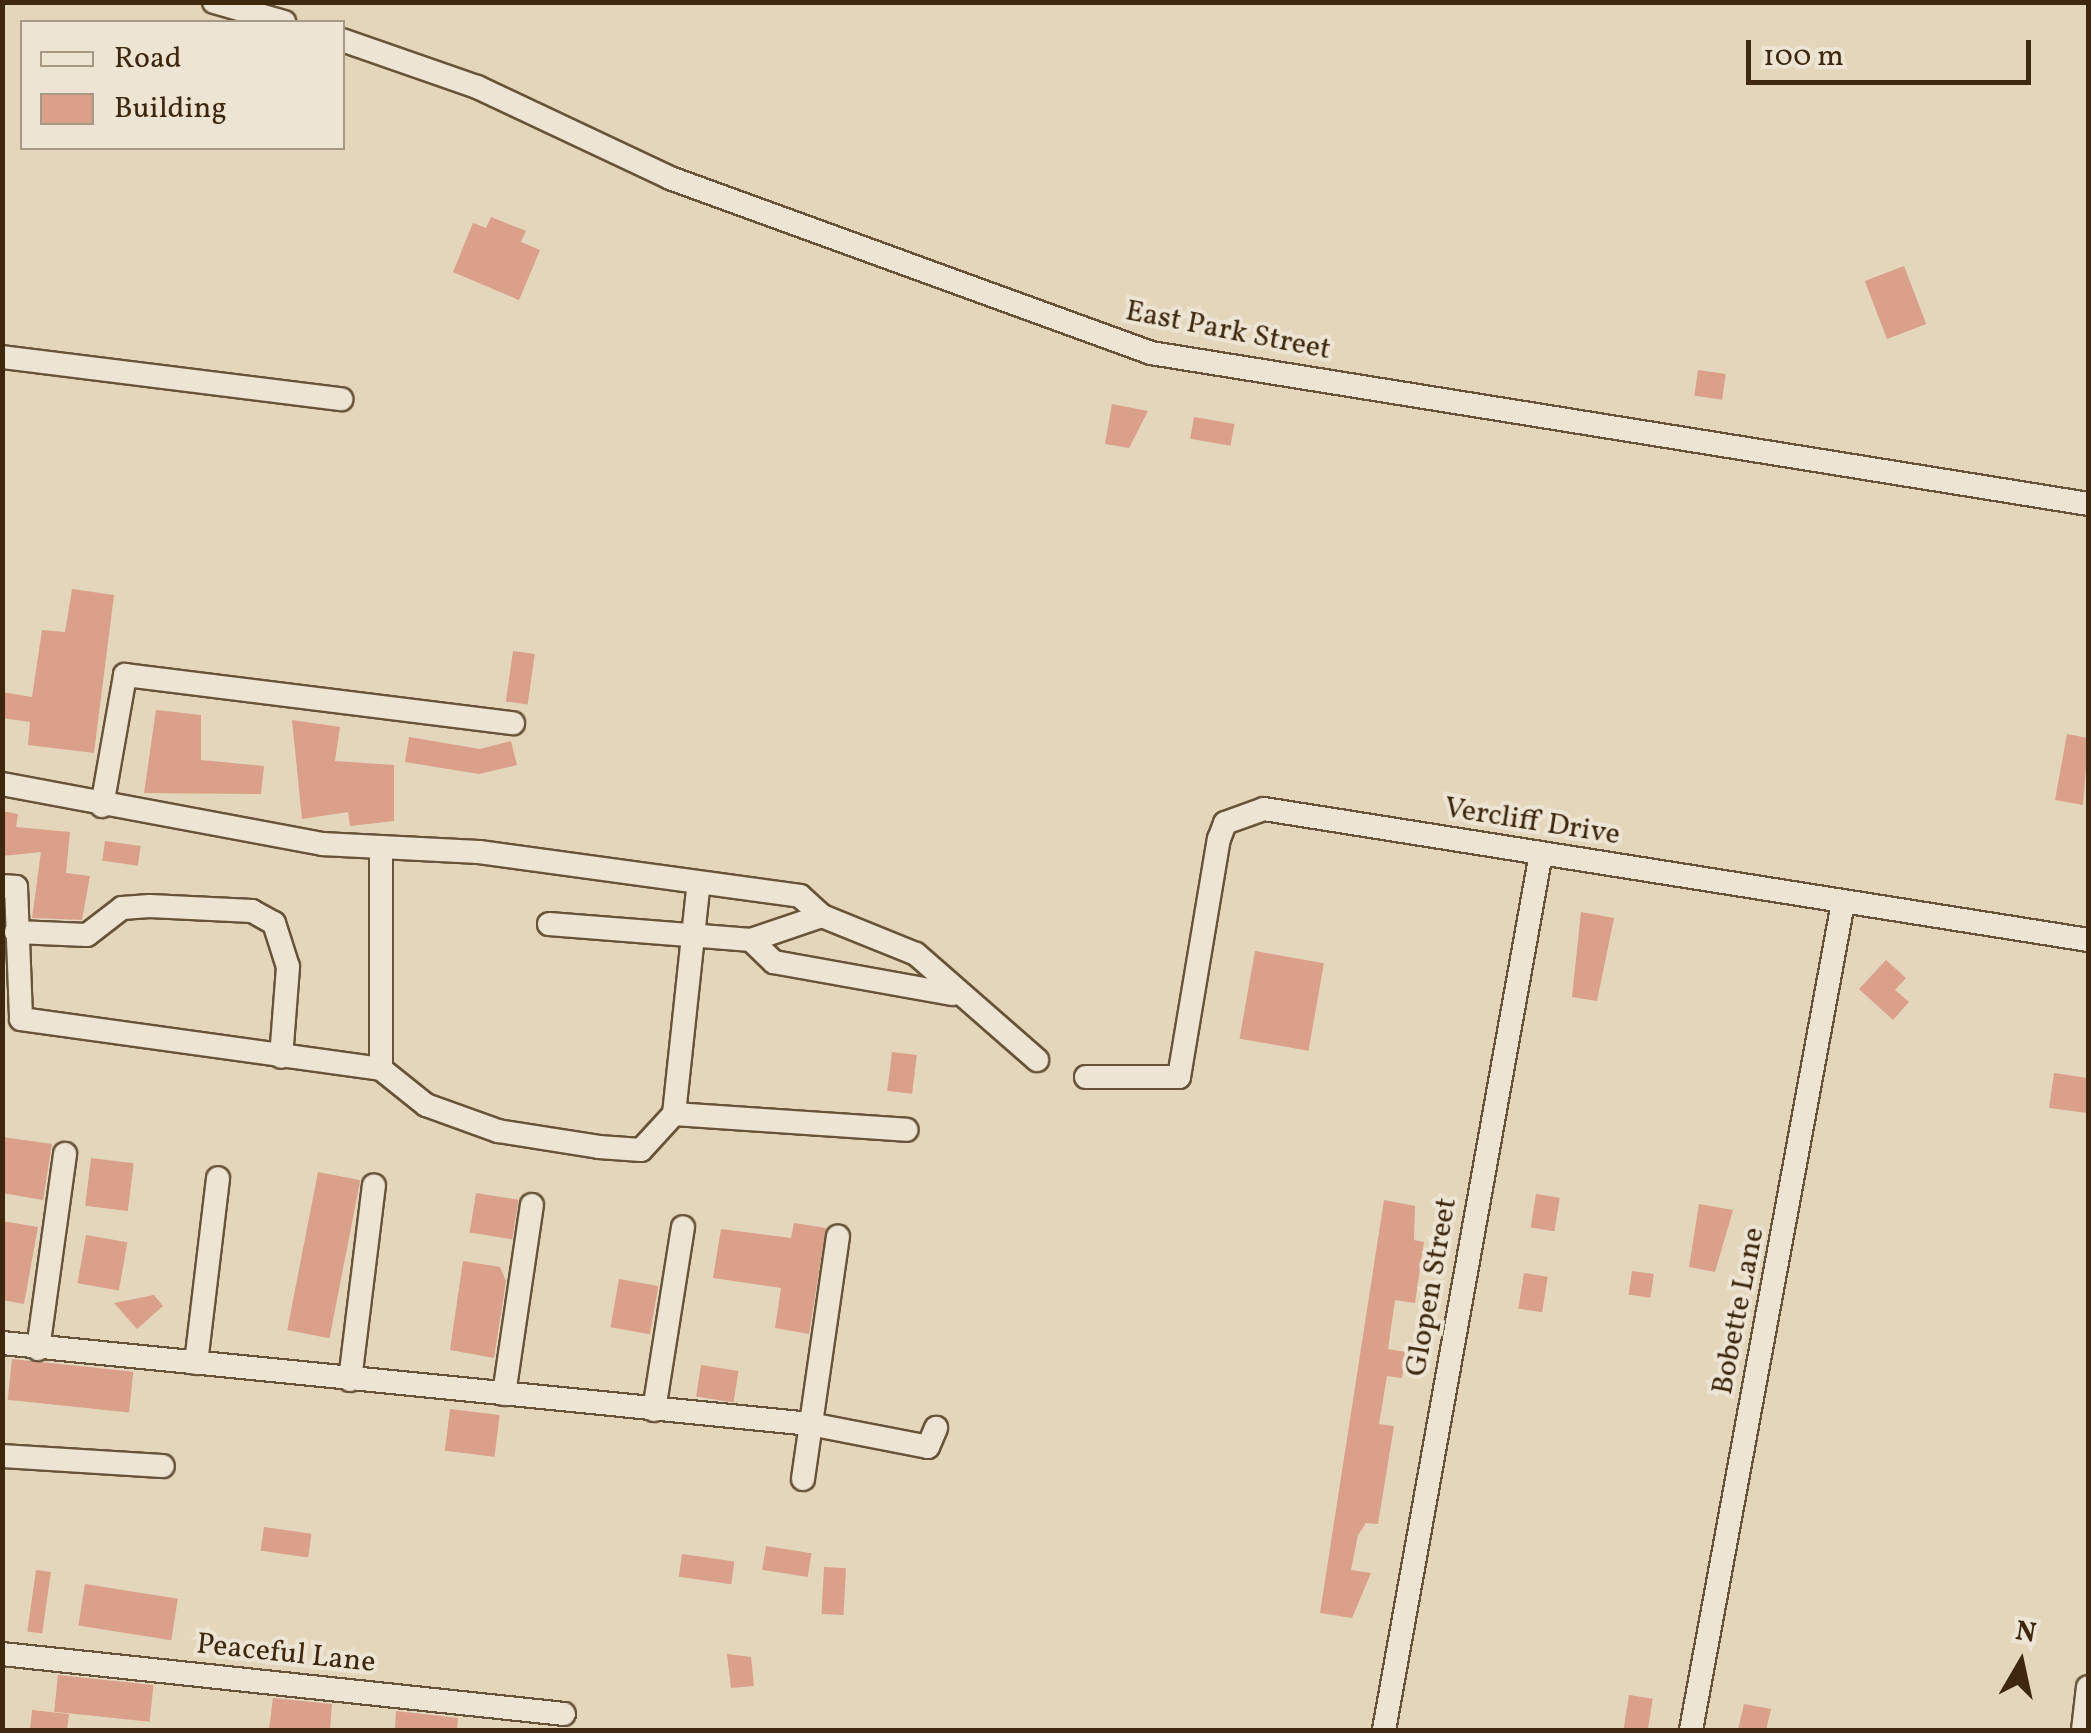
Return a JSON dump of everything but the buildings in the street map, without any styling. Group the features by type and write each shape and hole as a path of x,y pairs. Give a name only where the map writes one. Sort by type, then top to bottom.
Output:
{"street":[{"path":"214,2 277,20"},
{"name":"East Park Street","path":"345,41 477,87 670,178 1150,353 2088,504"},
{"path":"2,357 341,399"},
{"path":"102,806 124,676 513,724"},
{"path":"2,784 102,806 381,847 479,852 698,888 800,896 822,916 916,954 952,994 1036,1060"},
{"name":"Vercliff Drive","path":"1086,1078 1179,1077 1220,838 1243,812 1541,854 2088,940"},
{"path":"381,847 381,1069"},
{"name":"Glopen Street","path":"1384,1730 1541,854"},
{"path":"2,886 16,888 21,1019 381,1069 426,1105 498,1131 641,1150 674,1114 698,888"},
{"name":"Bobette Lane","path":"1691,1730 1843,903"},
{"path":"16,932 87,934 136,907 252,911 274,923 288,967 281,1056"},
{"path":"550,924 693,939 751,940 822,916"},
{"path":"751,940 774,962 952,994"},
{"path":"674,1114 906,1130"},
{"path":"38,1349 66,1154"},
{"path":"196,1363 218,1178"},
{"path":"350,1380 374,1185"},
{"path":"504,1394 532,1205"},
{"path":"654,1410 683,1227"},
{"path":"803,1479 838,1237"},
{"path":"2,1343 810,1424 928,1447 936,1428"},
{"path":"2,1456 163,1466"},
{"name":"Peaceful Lane","path":"2,1654 564,1714"},
{"path":"2083,1730 2088,1687"}]}
